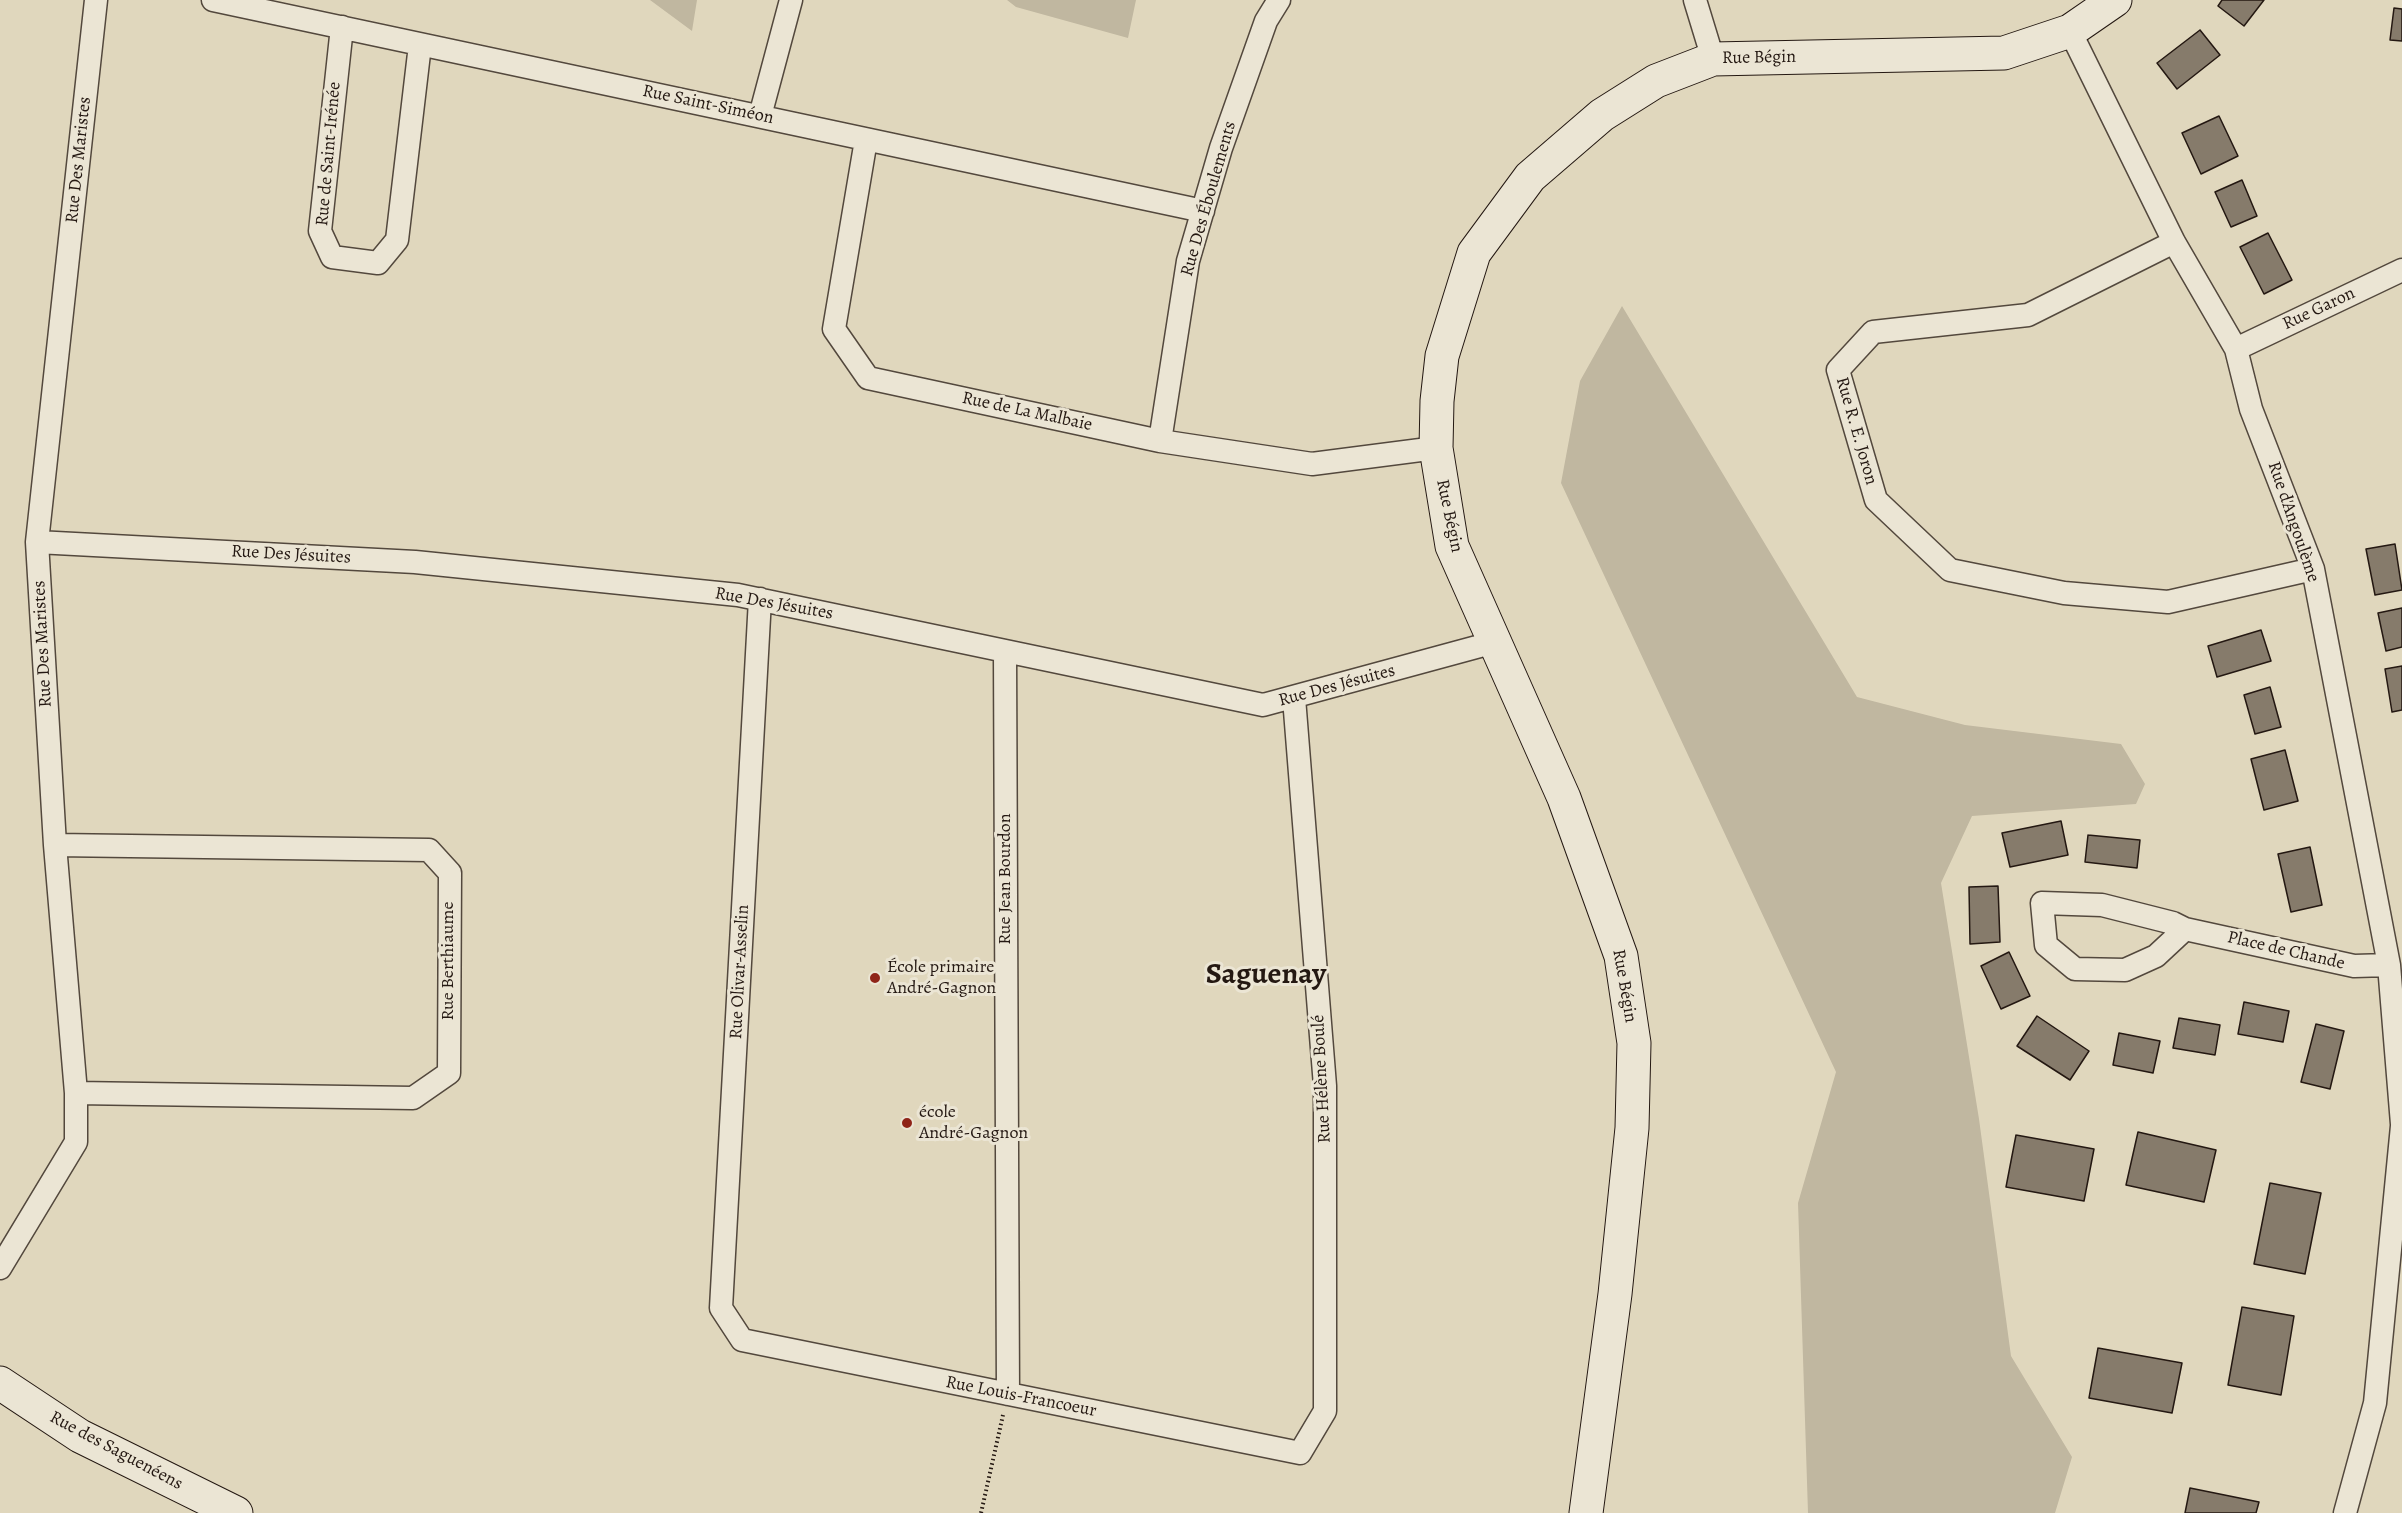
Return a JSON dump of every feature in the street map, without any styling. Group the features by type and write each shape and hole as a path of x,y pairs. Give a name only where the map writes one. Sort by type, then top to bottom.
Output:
{"street":[{"name":"Rue Des Maristes","path":"0,1268 76,1142 76,1093 55,845 38,542 96,0"},
{"name":"Rue Saint-Siméon","path":"213,0 1203,211"},
{"path":"760,116 791,0"},
{"name":"Rue Des Éboulements","path":"1160,441 1188,261 1221,148 1266,21 1279,0"},
{"path":"1695,0 1713,59"},
{"name":"Rue Bégin","path":"1586,1513 1615,1294 1631,1140 1634,1042 1621,956 1564,798 1452,546 1436,448 1437,401 1442,356 1474,252 1530,177 1602,115 1656,81 1713,59 2004,53 2070,31 2115,0"},
{"name":"Rue de Saint-Irénée","path":"342,27 320,231 332,257 378,263 397,240 420,45"},
{"name":"Rue d'Angoulème","path":"2070,31 2174,242 2236,349 2252,409 2313,569 2389,965 2402,1125 2374,1403 2345,1513"},
{"name":"Rue de La Malbaie","path":"867,140 834,329 868,378 1160,441 1312,464 1436,448"},
{"name":"Rue R. E. Joron","path":"2174,242 2028,315 1873,332 1838,370 1876,500 1950,570 2064,593 2168,602 2313,569"},
{"name":"Rue Garon","path":"2236,349 2402,270"},
{"name":"Rue Des Jésuites","path":"38,542 415,562 760,599 1263,705 1495,642"},
{"name":"Rue Olivar-Asselin","path":"742,1340 722,1308 760,599"},
{"name":"Rue Jean Bourdon","path":"1005,652 1008,1394"},
{"name":"Rue Hélène Boulé","path":"1294,698 1325,1086 1325,1411 1300,1453"},
{"name":"Rue Berthiaume","path":"55,845 429,850 450,873 449,1073 413,1098 76,1093"},
{"name":"Place de Chande","path":"2185,929 2156,956 2125,970 2075,969 2046,945 2042,903 2102,905 2173,923 2185,929 2354,966 2389,965"},
{"name":"Rue Louis-Francoeur","path":"742,1340 1300,1453"},
{"name":"Rue des Saguenéens","path":"0,1383 80,1436 236,1513"}],"path":[{"path":"981,1513 1008,1394"}],"shaded area":[{"path":"650,0 697,0 692,31"},
{"path":"1007,0 1136,0 1128,38 1016,7"},
{"path":"1622,306 1857,697 1965,725 2121,744 2145,784 2136,804 1972,816 1941,883 1979,1119 2011,1356 2072,1457 2055,1513 1808,1513 1798,1203 1836,1072 1561,483 1580,381"}],"building":[{"path":"2222,0 2264,0 2244,26 2218,6"},
{"path":"2394,8 2402,9 2402,41 2390,40"},
{"path":"2200,30 2220,55 2177,89 2157,63"},
{"path":"2219,116 2238,156 2201,174 2182,133"},
{"path":"2242,180 2257,216 2231,227 2215,192"},
{"path":"2268,233 2292,280 2264,294 2240,247"},
{"path":"2395,544 2402,590 2375,595 2366,549"},
{"path":"2402,608 2402,647 2386,651 2378,613"},
{"path":"2261,630 2271,661 2217,677 2208,646"},
{"path":"2402,666 2402,710 2392,712 2385,669"},
{"path":"2270,687 2281,727 2255,734 2244,695"},
{"path":"2285,750 2298,801 2264,810 2251,759"},
{"path":"2061,821 2068,855 2010,867 2002,833"},
{"path":"2088,835 2140,840 2137,868 2085,862"},
{"path":"2310,847 2322,905 2291,912 2278,854"},
{"path":"1998,886 2000,942 1970,944 1969,887"},
{"path":"2009,952 2030,996 2001,1009 1981,966"},
{"path":"2244,1002 2289,1011 2283,1042 2238,1034"},
{"path":"2037,1016 2089,1051 2070,1080 2017,1046"},
{"path":"2179,1018 2220,1025 2215,1055 2173,1048"},
{"path":"2316,1024 2344,1031 2330,1089 2301,1082"},
{"path":"2119,1033 2160,1041 2153,1073 2113,1065"},
{"path":"2138,1132 2216,1150 2204,1202 2126,1185"},
{"path":"2016,1135 2094,1149 2084,1201 2006,1187"},
{"path":"2270,1183 2321,1193 2305,1274 2254,1264"},
{"path":"2242,1307 2294,1316 2281,1395 2228,1385"},
{"path":"2098,1348 2182,1363 2172,1413 2089,1398"},
{"path":"2190,1488 2259,1502 2256,1513 2185,1513"}],"place":[{"name":"École primaire André-Gagnon","path":"875,978"},
{"name":"école André-Gagnon","path":"907,1123"}],"district":[{"name":"Saguenay","path":"1266,976"}]}
